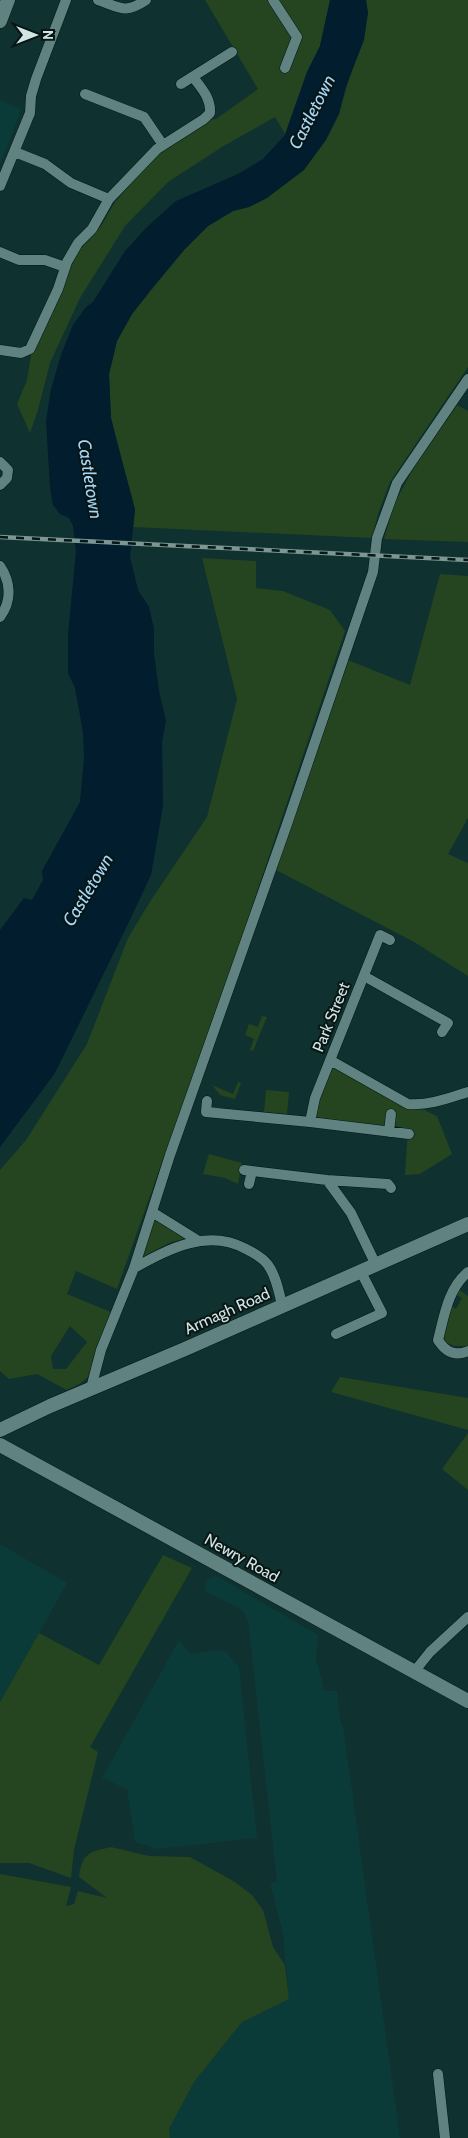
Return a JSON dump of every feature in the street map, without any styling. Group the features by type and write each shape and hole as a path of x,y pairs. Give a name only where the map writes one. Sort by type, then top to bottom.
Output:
{"main road":[{"path":"0,20 8,0"},
{"name":"Armagh Road","path":"0,1430 91,1388 185,1349 468,1224"},
{"name":"Newry Road","path":"0,1444 468,1701"}],"street":[{"path":"0,186 30,113 31,96 36,79 66,0"},
{"path":"98,0 122,8 132,9 146,0"},
{"path":"273,0 297,37 285,68"},
{"path":"181,84 232,52"},
{"path":"0,350 21,353 30,349 58,289 65,267 78,243 92,229 109,199 146,159 210,113 211,104 207,95 193,77"},
{"path":"85,94 144,117 163,145"},
{"path":"15,152 45,164 71,183 109,199"},
{"path":"0,252 19,260 46,260 65,267"},
{"path":"91,1388 93,1375 134,1268 170,1155 280,845 373,572 377,538 397,483 468,379"},
{"path":"0,462 8,470 8,478 0,485"},
{"path":"0,566 8,581 9,595 7,604 0,617"},
{"name":"Park Street","path":"310,1122 315,1098 380,935 390,940"},
{"path":"364,976 448,1023 442,1032"},
{"path":"330,1060 408,1104 419,1105 440,1101 468,1092"},
{"path":"207,1101 206,1112 409,1134"},
{"path":"389,1132 391,1114"},
{"path":"249,1184 248,1170 327,1180 388,1184 391,1188"},
{"path":"327,1180 351,1213 376,1265"},
{"path":"152,1212 197,1240"},
{"path":"134,1268 166,1250 197,1240 241,1246 262,1259 269,1266 282,1305"},
{"path":"336,1334 382,1313 361,1272"},
{"path":"468,1272 456,1285 444,1314 438,1340 445,1350 455,1354 468,1351"},
{"path":"414,1672 430,1652 468,1618"},
{"path":"438,2074 445,2138"}],"shaded area":[{"path":"0,100 21,110 1,162 0,162"},
{"path":"0,1544 67,1583 0,1702"},
{"path":"215,1575 318,1635 316,1659 325,1691 337,1691 400,2138 170,2138 169,2129 194,2082 242,2022 289,1999 283,1933 270,1883 277,1882 248,1620 242,1610 205,1591 207,1581"},
{"path":"179,1640 190,1654 216,1650 226,1652 239,1667 257,1838 157,1849 135,1842 127,1789 102,1778"}],"green space":[{"path":"205,0 330,0 320,46 307,72 285,134 275,117 222,147 168,182 125,226 80,298 50,363 30,433 17,404 27,380 31,355 78,252 101,226 115,202 154,157 209,120 216,119 258,89"},
{"path":"366,0 468,0 468,367 390,482 378,514 372,538 133,527 135,510 111,418 109,374 117,341 132,314 184,250 208,226 233,211 249,207 267,198 339,114 368,13"},
{"path":"457,405 468,411 468,542 384,539 394,504 413,469"},
{"path":"202,558 256,561 256,588 283,591 330,610 345,631 238,948 117,1289 76,1271 67,1294 111,1312 88,1377 67,1390 37,1374 9,1379 0,1371 0,1170 26,1140 87,1044 128,938 151,900 207,817 237,699","holes":["70,1326 87,1342 66,1369 53,1369 51,1356"]},
{"path":"440,574 468,576 468,818 448,854 468,863 468,976 414,942 276,870 348,660 410,685"},
{"path":"262,1016 267,1017 253,1051 250,1050 254,1039 245,1035 249,1024 258,1027"},
{"path":"333,1068 437,1116 452,1154 420,1174 405,1175 408,1129 393,1124 383,1125 319,1120 315,1116 314,1111"},
{"path":"238,1082 241,1083 235,1099 220,1095 212,1085 233,1094"},
{"path":"266,1090 289,1092 287,1114 264,1112"},
{"path":"209,1154 242,1163 238,1184 225,1178 203,1174"},
{"path":"158,1219 184,1236 184,1239 171,1242 142,1257 154,1221"},
{"path":"458,1289 468,1296 468,1346 454,1346 445,1342 443,1334 451,1306 456,1309 462,1298 455,1294"},
{"path":"340,1377 468,1398 468,1430 331,1392"},
{"path":"468,1433 468,1490 442,1469"},
{"path":"163,1555 192,1568 90,1747 98,1752 74,1850 71,1878 29,1863 0,1863 0,1702 39,1633 99,1665"},
{"path":"111,1847 149,1856 190,1857 235,1882 252,1895 263,1910 273,1947 285,1965 289,1999 242,2022 194,2082 169,2129 170,2138 0,2138 0,1874 71,1887 66,1906 74,1904 78,1891 107,1898 79,1877 82,1863 88,1855 97,1850"}],"water":[{"name":"Castletown","path":"330,0 366,0 368,13 364,40 345,89 339,114 326,140 304,170 267,198 249,207 233,211 208,226 184,250 153,287 132,314 117,341 109,374 111,418 135,510 130,557 138,590 149,607 154,629 154,653 159,691 166,721 162,742 163,806 151,875 127,926 55,1073 0,1147 0,930 24,898 32,900 43,880 42,871 80,802 84,758 83,732 75,688 68,673 68,634 76,552 73,526 69,518 60,514 53,505 50,487 46,421 51,389 61,355 73,325 86,307 93,302 125,251 147,227 176,201 238,174 263,159 285,135 307,72 320,46"}],"railway":[{"path":"0,537 468,560"}]}
